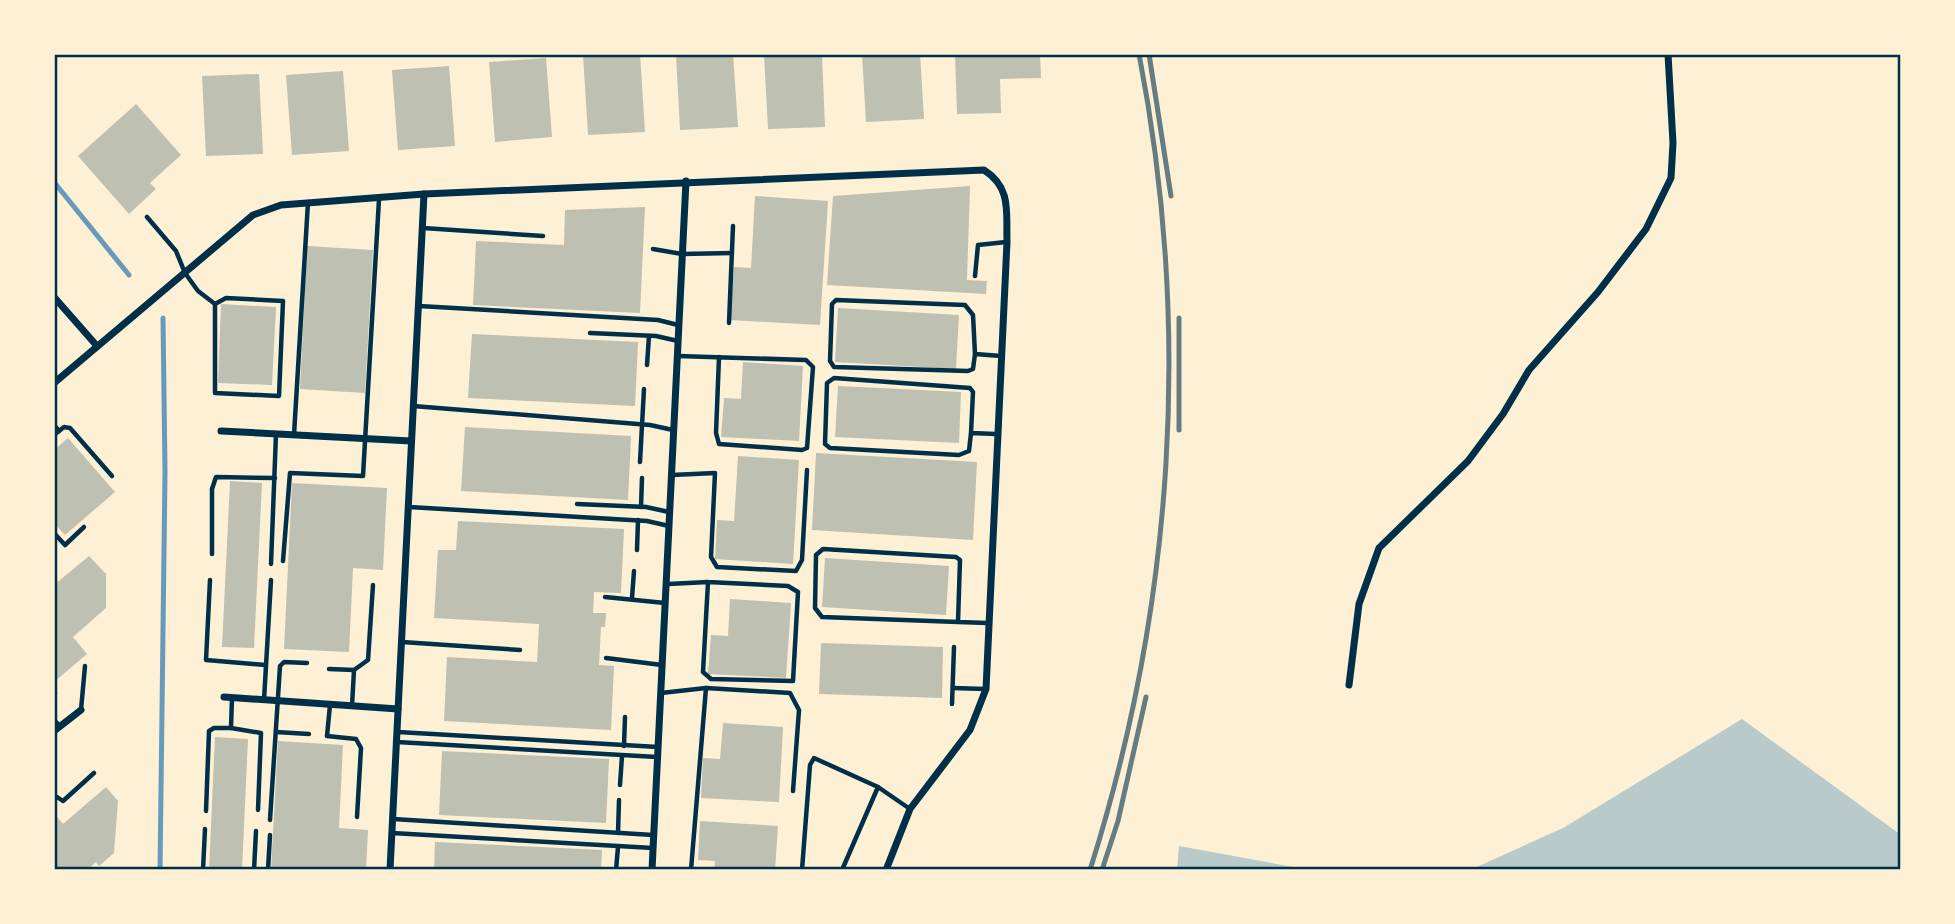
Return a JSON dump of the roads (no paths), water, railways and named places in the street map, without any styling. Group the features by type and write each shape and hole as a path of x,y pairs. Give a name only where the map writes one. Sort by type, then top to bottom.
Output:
{"street":[{"path":"1349,685 1359,604 1379,548 1468,461 1503,414 1529,370 1598,292 1646,229 1671,178 1673,143 1668,54"},
{"path":"56,379 253,215 281,205 424,194 984,170 997,178 1004,189 1007,242 986,689 970,730 910,808 886,870"},
{"path":"652,870 686,181"},
{"path":"390,870 424,194"},
{"path":"54,297 97,346"},
{"path":"221,430 411,441"},
{"path":"228,698 398,709"},
{"path":"56,726 81,710"}],"lane":[{"path":"283,561 288,476 295,472 363,476 379,199"},
{"path":"295,435 308,202"},
{"path":"147,217 176,251 185,273 198,291 215,304"},
{"path":"729,323 733,226"},
{"path":"422,228 543,236"},
{"path":"975,276 978,245 1007,242"},
{"path":"653,248 682,254 732,253"},
{"path":"226,298 283,300 279,396 215,393 215,304 226,298"},
{"path":"836,300 965,305 973,315 975,354 973,369 968,371 834,367 830,361 832,304 836,300"},
{"path":"418,306 658,320 678,325"},
{"path":"590,333 649,336 678,341"},
{"path":"647,365 649,336"},
{"path":"975,354 1001,356"},
{"path":"677,356 719,357 806,360 813,367 807,448 802,450 719,444 716,433 719,357"},
{"path":"834,378 970,388 973,392 971,433 969,451 959,455 830,447 825,444 827,383 834,378"},
{"path":"640,462 644,389"},
{"path":"413,406 642,425 673,430"},
{"path":"54,425 57,433 64,426 70,428 113,476"},
{"path":"971,433 996,434"},
{"path":"271,564 276,434"},
{"path":"671,475 715,473 711,557 717,567 796,571 803,560 807,470"},
{"path":"212,554 212,489 216,477 275,478"},
{"path":"641,507 642,478"},
{"path":"577,503 641,507 669,512"},
{"path":"408,507 638,520 669,526"},
{"path":"637,550 638,520"},
{"path":"54,533 65,545 84,527"},
{"path":"958,622 960,560 956,557 823,549 816,555 815,608 822,617 958,622 988,623"},
{"path":"632,598 634,571"},
{"path":"209,580 206,660 265,665"},
{"path":"264,701 271,580"},
{"path":"668,584 708,582 794,587 798,592 793,681 711,678 703,672 708,582"},
{"path":"328,669 354,670 368,660 373,585"},
{"path":"605,597 632,598 665,604"},
{"path":"401,642 520,650"},
{"path":"952,704 954,647"},
{"path":"606,658 662,665"},
{"path":"270,820 281,663 307,663"},
{"path":"81,710 85,666"},
{"path":"352,706 354,670"},
{"path":"691,870 706,688"},
{"path":"661,693 706,688 790,693 799,710 793,790"},
{"path":"953,688 986,689"},
{"path":"228,698 231,728"},
{"path":"330,705 327,736 356,739 360,748 357,817"},
{"path":"624,746 625,717"},
{"path":"206,811 209,731 214,727 261,733 258,810"},
{"path":"276,732 309,734"},
{"path":"397,732 658,747"},
{"path":"396,742 658,757"},
{"path":"621,785 622,756"},
{"path":"802,870 811,760 817,757 878,787 910,808"},
{"path":"54,795 63,801 94,773"},
{"path":"842,870 878,787"},
{"path":"618,833 620,800"},
{"path":"392,819 654,835"},
{"path":"203,870 205,829"},
{"path":"254,870 256,831"},
{"path":"391,833 654,848"},
{"path":"268,870 270,835"},
{"path":"617,870 618,847"}],"waterway":[{"path":"54,182 129,275"},
{"path":"160,870 165,472 163,318"}],"railway":[{"path":"1090,870 1118,770 1141,669 1156,567 1166,465 1169,362 1166,259 1156,157 1139,54"},
{"path":"1149,54 1171,196"},
{"path":"1179,318 1179,430"},
{"path":"1102,870 1118,821 1146,697"}]}
